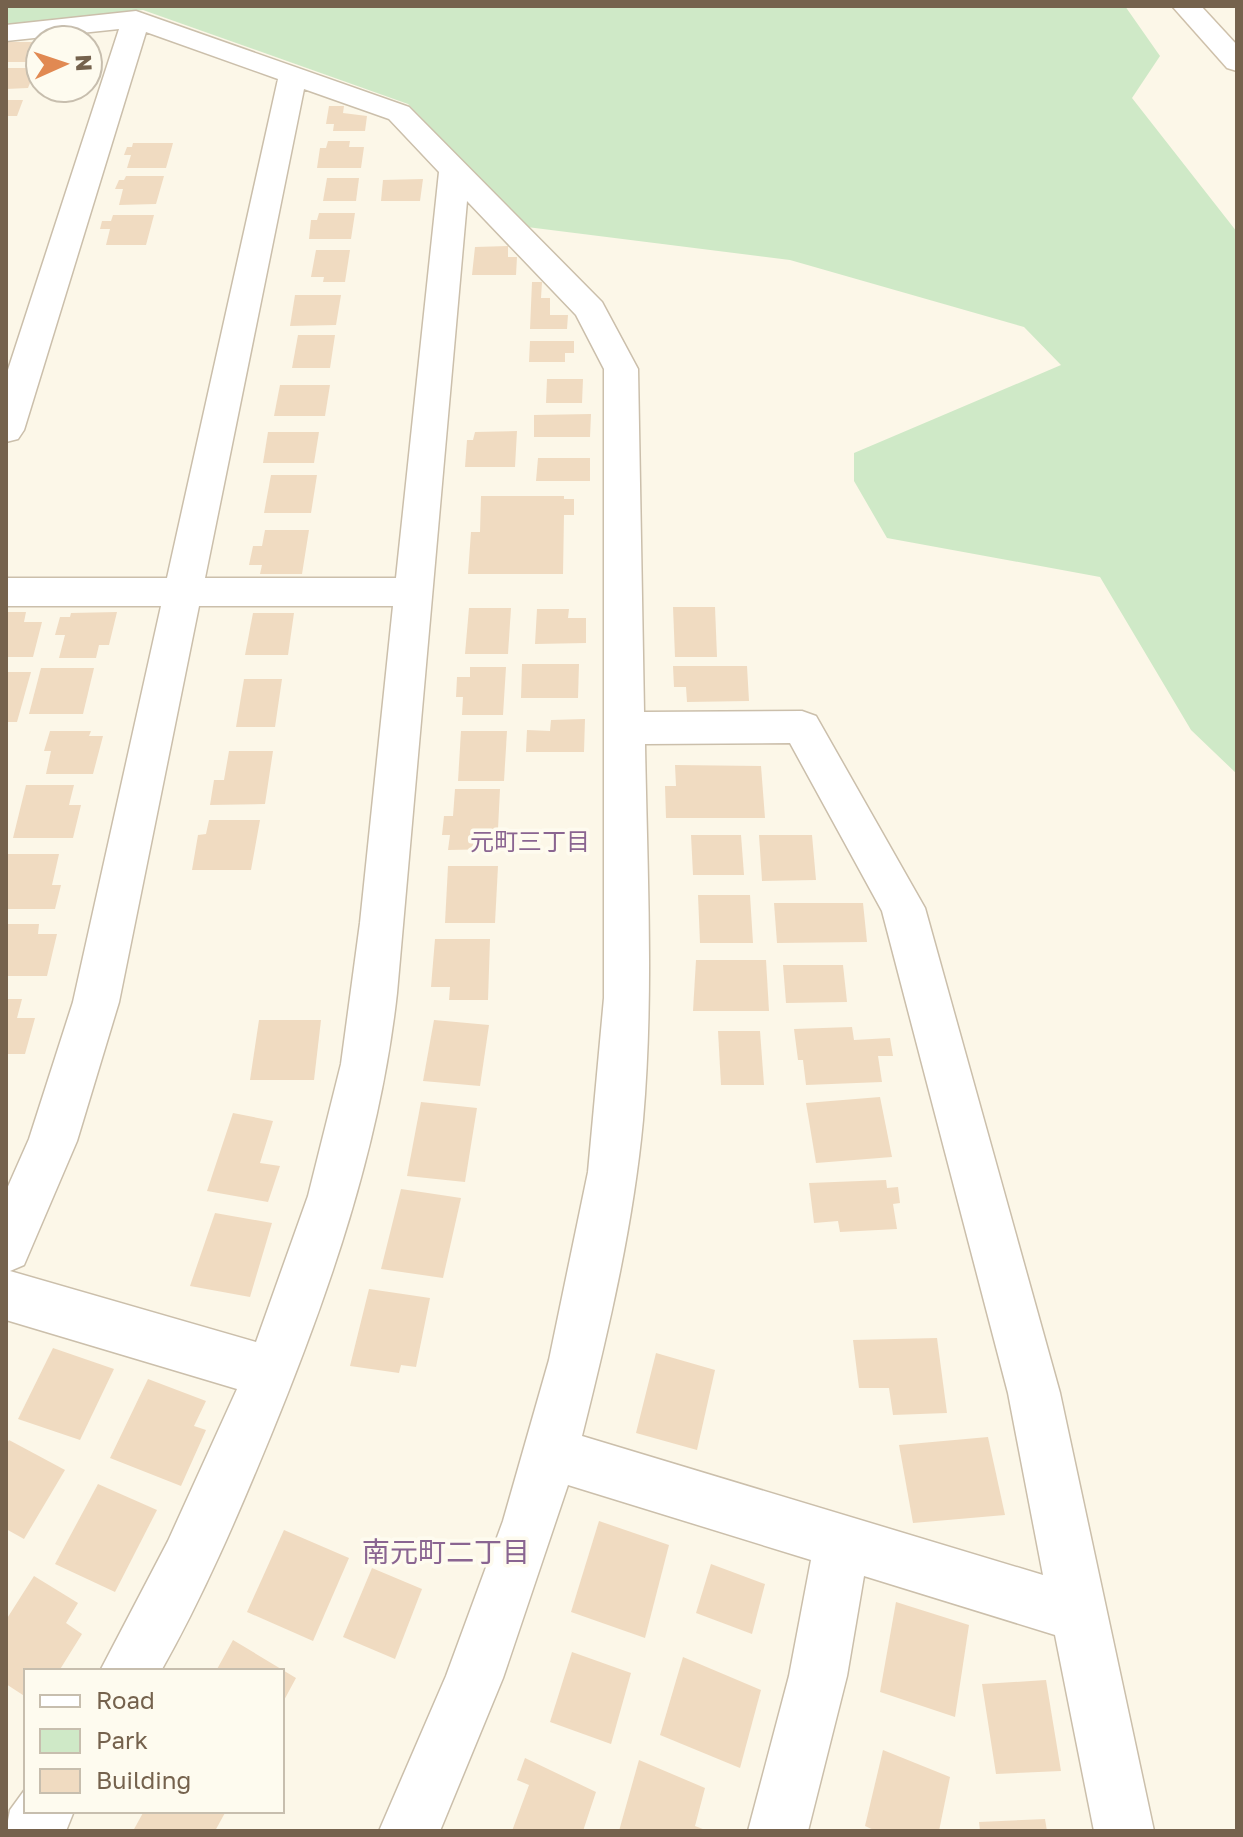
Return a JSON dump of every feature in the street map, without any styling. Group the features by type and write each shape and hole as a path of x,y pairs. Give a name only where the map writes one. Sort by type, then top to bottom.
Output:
{"street":[{"path":"1186,6 1237,62"},
{"path":"6,33 136,19 399,113 590,310 621,369 627,998 622,1091 610,1194 590,1301 550,1453 490,1641 409,1831"},
{"path":"6,430 136,19"},
{"path":"6,1248 53,1141 96,1002 293,74"},
{"path":"130,1669 208,1519 271,1373 330,1204 356,1108 370,1027 380,938 454,170"},
{"path":"6,592 414,592"},
{"path":"625,728 802,727 903,908 1034,1393 1124,1831"},
{"path":"6,1295 271,1373"},
{"path":"550,1453 1077,1613"},
{"path":"778,1831 818,1676 842,1541"},
{"path":"31,1831 43,1813"}],"green space":[{"path":"6,6 1125,6 1160,56 1132,98 1237,232 1237,774 1191,730 1100,577 887,538 854,481 854,453 1061,365 1024,327 790,260 527,227 408,104 143,10 6,25"}],"building":[{"path":"8,42 24,42 24,62 6,62"},
{"path":"6,68 24,68 24,88 6,89"},
{"path":"6,100 23,100 17,116 6,116"},
{"path":"329,106 344,106 343,113 367,116 365,131 333,131 334,124 326,124"},
{"path":"328,141 350,141 349,147 364,147 361,168 317,168 320,148 326,148"},
{"path":"133,143 173,143 166,168 127,168 131,155 124,155"},
{"path":"126,176 164,176 156,204 119,205 123,189 115,189 119,180 124,180"},
{"path":"327,178 359,178 356,201 323,201"},
{"path":"423,179 420,201 381,201 383,180"},
{"path":"319,213 355,213 351,239 309,239 311,220 317,220"},
{"path":"113,215 154,215 146,245 106,245 110,229 100,229 102,221 111,221"},
{"path":"508,246 508,257 517,257 516,275 472,275 475,247"},
{"path":"316,250 350,250 345,282 323,282 324,277 311,277"},
{"path":"532,282 542,282 541,298 550,298 550,315 568,315 567,329 530,329"},
{"path":"295,295 341,295 336,325 290,326"},
{"path":"298,335 335,335 330,368 292,368"},
{"path":"530,341 574,341 574,353 565,353 565,362 529,362"},
{"path":"547,379 583,379 582,403 546,403"},
{"path":"280,385 330,385 325,416 274,416"},
{"path":"591,414 590,437 534,437 534,415"},
{"path":"517,431 515,467 465,467 467,440 473,440 475,432"},
{"path":"268,432 319,432 314,463 263,463"},
{"path":"538,458 590,458 590,481 536,481"},
{"path":"271,475 317,475 311,513 264,513"},
{"path":"481,496 564,496 564,499 574,499 574,515 564,515 563,574 468,574 471,532 480,532"},
{"path":"265,530 309,530 302,574 260,574 262,565 249,565 253,546 262,546"},
{"path":"673,607 715,607 717,657 675,657"},
{"path":"469,608 511,608 508,654 465,654"},
{"path":"537,609 569,609 568,618 586,618 586,643 535,644"},
{"path":"6,612 26,612 24,622 42,622 33,657 6,657"},
{"path":"117,612 109,645 99,645 96,658 59,658 65,635 55,635 60,617 70,617 71,613"},
{"path":"253,613 294,613 288,655 245,655"},
{"path":"522,664 579,664 578,698 521,698"},
{"path":"673,666 747,666 749,701 687,702 686,687 674,687"},
{"path":"470,667 506,667 503,715 462,715 463,697 456,697 457,677 470,677"},
{"path":"41,668 94,668 83,714 29,714"},
{"path":"6,672 31,672 17,722 6,722"},
{"path":"244,679 282,679 275,727 236,727"},
{"path":"585,719 584,752 526,752 527,730 550,731 551,720"},
{"path":"50,731 91,731 89,736 103,736 93,774 46,774 51,751 44,751"},
{"path":"461,731 507,731 504,781 458,781"},
{"path":"229,751 273,751 265,804 210,805 214,780 224,780"},
{"path":"675,765 761,766 765,818 666,818 665,786 676,786"},
{"path":"26,785 74,785 69,805 81,805 73,838 13,838"},
{"path":"455,789 500,789 497,849 448,850 450,835 442,835 444,816 453,816"},
{"path":"209,820 260,820 251,870 192,870 198,835 206,834"},
{"path":"691,835 741,835 744,875 693,875"},
{"path":"759,835 812,835 816,880 762,881"},
{"path":"6,854 59,854 52,885 61,885 55,909 6,909"},
{"path":"448,866 498,866 495,923 445,923"},
{"path":"698,895 750,895 753,943 700,943"},
{"path":"774,903 863,903 867,942 777,943"},
{"path":"6,924 39,924 38,934 57,934 47,976 6,976"},
{"path":"435,939 490,939 488,1000 449,1000 450,987 431,987"},
{"path":"696,960 766,960 769,1011 693,1011"},
{"path":"783,965 843,965 847,1002 786,1003"},
{"path":"6,999 22,999 17,1018 35,1018 25,1054 6,1054"},
{"path":"259,1020 321,1020 314,1080 250,1080"},
{"path":"434,1020 489,1025 480,1086 423,1081"},
{"path":"852,1027 854,1040 890,1038 893,1056 878,1056 882,1082 806,1085 803,1060 798,1060 794,1029"},
{"path":"718,1031 760,1031 764,1085 721,1085"},
{"path":"880,1097 892,1157 816,1163 806,1103"},
{"path":"421,1102 477,1108 465,1182 407,1176"},
{"path":"233,1113 273,1121 260,1163 280,1166 268,1202 207,1191"},
{"path":"886,1180 887,1188 898,1187 900,1203 893,1204 897,1229 840,1232 838,1221 814,1223 809,1183"},
{"path":"401,1189 461,1198 443,1278 381,1269"},
{"path":"215,1213 272,1223 250,1297 190,1286"},
{"path":"369,1289 430,1298 416,1367 401,1365 399,1373 350,1366"},
{"path":"937,1338 947,1413 893,1415 889,1388 859,1388 853,1340"},
{"path":"53,1348 114,1369 80,1440 18,1419"},
{"path":"656,1353 715,1370 697,1450 636,1433"},
{"path":"148,1379 206,1401 194,1426 206,1430 181,1486 110,1458"},
{"path":"988,1437 1005,1515 913,1523 899,1445"},
{"path":"9,1440 65,1470 24,1539 6,1529 6,1445"},
{"path":"98,1484 157,1510 115,1592 55,1564"},
{"path":"599,1521 669,1545 645,1638 571,1612"},
{"path":"284,1530 349,1558 313,1641 247,1612"},
{"path":"711,1564 765,1584 752,1634 696,1613"},
{"path":"372,1568 422,1589 395,1659 343,1637"},
{"path":"34,1576 78,1603 66,1623 82,1634 60,1669 24,1669 24,1696 6,1684 6,1620"},
{"path":"896,1602 969,1625 955,1717 880,1692"},
{"path":"233,1640 281,1669 217,1669"},
{"path":"572,1652 631,1673 611,1744 550,1722"},
{"path":"683,1657 761,1690 740,1768 660,1735"},
{"path":"284,1671 296,1678 284,1700"},
{"path":"1046,1680 1061,1771 996,1774 982,1684"},
{"path":"883,1750 950,1777 939,1831 876,1831 865,1826"},
{"path":"525,1758 596,1792 583,1831 512,1831 529,1785 517,1780"},
{"path":"639,1760 705,1788 695,1826 708,1831 619,1831"},
{"path":"143,1813 225,1813 215,1831 133,1831"},
{"path":"1045,1819 1047,1831 980,1831 979,1822"}],"district":[{"name":"元町三丁目","path":"530,842"},
{"name":"南元町二丁目","path":"446,1552"}]}
